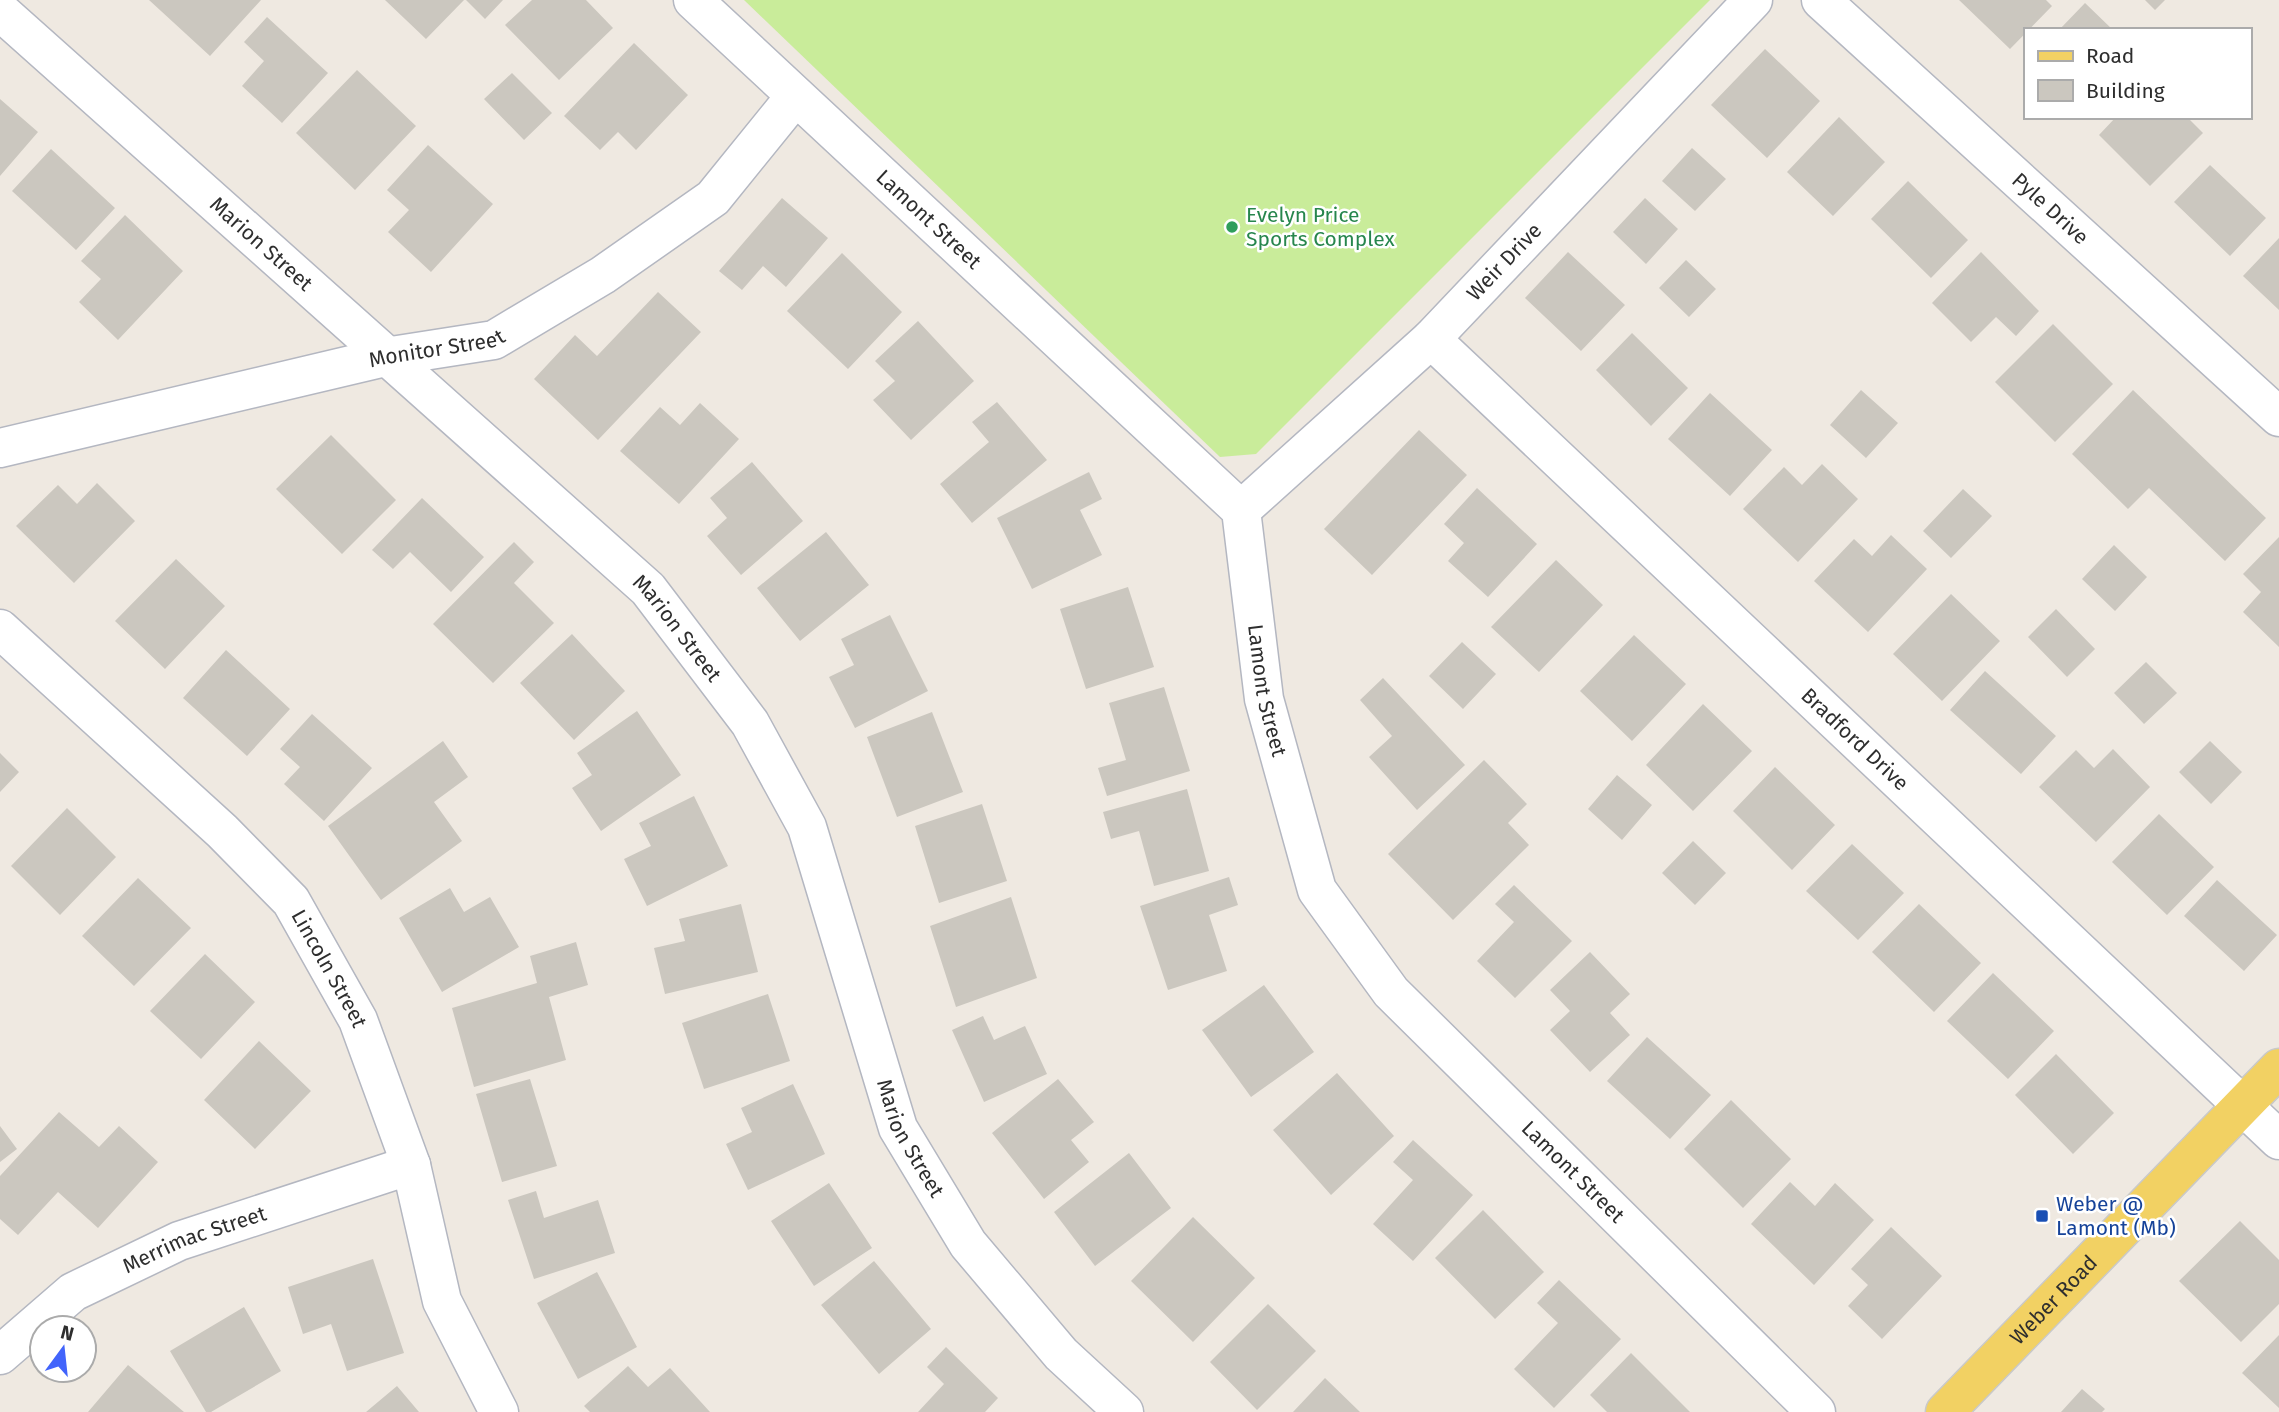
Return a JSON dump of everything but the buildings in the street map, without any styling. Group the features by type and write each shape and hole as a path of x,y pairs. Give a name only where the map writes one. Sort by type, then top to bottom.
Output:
{"main road":[{"name":"Weber Road","path":"1945,1412 2279,1068"}],"street":[{"name":"Lamont Street","path":"692,0 794,98 1241,510 1264,699 1317,890 1391,992 1816,1412"},
{"name":"Weir Drive","path":"1241,510 1431,339 1754,0"},
{"name":"Pyle Drive","path":"1821,0 2279,416"},
{"name":"Marion Street","path":"0,11 648,589 750,723 807,827 898,1128 968,1244 1061,1354 1124,1412"},
{"name":"Monitor Street","path":"0,448 385,357 494,340 603,275 713,198 794,98"},
{"name":"Bradford Drive","path":"1431,339 2279,1140"},
{"name":"Lincoln Street","path":"0,629 222,831 291,901 358,1020 411,1165 442,1301 499,1412"},
{"name":"Merrimac Street","path":"0,1355 74,1293 179,1241 411,1165"}],"green space":[{"name":"Evelyn Price Sports Complex","path":"744,0 1710,0 1256,454 1220,457"}],"place":[{"name":"Evelyn Price Sports Complex","path":"1232,227"},
{"name":"Weber @ Lamont (Mb)","path":"2042,1216"}]}
